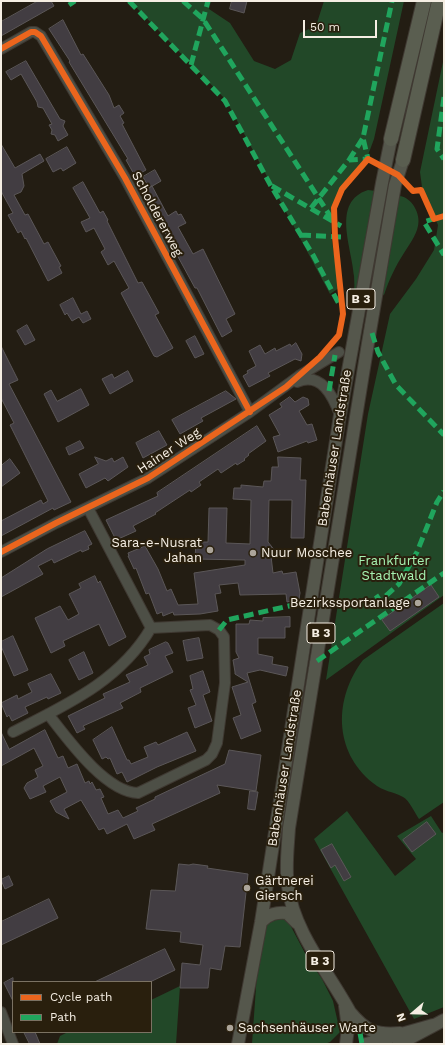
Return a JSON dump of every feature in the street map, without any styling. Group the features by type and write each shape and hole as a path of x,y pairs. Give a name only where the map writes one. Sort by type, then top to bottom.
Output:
{"highway":[{"name":"Babenhäuser Landstraße","path":"391,139 424,1"},
{"name":"Babenhäuser Landstraße","path":"403,160 439,1"}],"main road":[{"name":"Babenhäuser Landstraße","path":"244,1018 261,922 340,415 391,139"},
{"name":"Babenhäuser Landstraße","path":"400,1038 367,1029 350,1012 298,924 288,886 286,864 289,828 368,343 395,185 403,160"},
{"name":"B 3","path":"261,922 268,916 280,912 287,913 298,924"},
{"name":"Babenhäuser Landstraße","path":"342,997 348,1017 348,1035 346,1044"},
{"name":"B 3","path":"238,1044 244,1018"},
{"name":"B 3","path":"244,1018 247,1044"},
{"path":"366,1044 400,1038 439,1023"}],"street":[{"name":"Scholdererweg","path":"1,49 31,32 35,32 41,36 125,178 250,412"},
{"path":"382,183 395,185"},
{"name":"Hainer Weg","path":"1,552 148,478 250,412 299,376 339,352"},
{"name":"Hainer Weg","path":"286,387 303,379 314,380 322,384 329,391 340,415"},
{"path":"88,508 151,628"},
{"path":"48,714 75,749 88,762 116,786 132,793 138,793 206,760 212,754 217,743 225,683 224,637 220,630 210,625 151,628"},
{"path":"13,732 83,696 112,675 136,650 151,628"},
{"path":"1,1012 13,1044"}],"green space":[{"path":"130,1 211,1 209,9 230,23 254,61 275,69 291,60 300,33 316,26 324,1 404,1 374,139 364,166 343,193 332,212 331,234 339,288 330,294 226,100"},
{"name":"Frankfurter Stadtwald","path":"444,57 444,595 326,680 368,414 390,314 416,279 434,250 438,225 422,187 420,172"},
{"path":"368,190 376,191 354,314 352,313 354,276 346,227 347,215 350,204 357,196"},
{"path":"399,196 408,199 412,203 417,211 419,221 414,237 392,274 384,295 381,294"},
{"path":"444,603 444,802 419,819 410,804 405,799 399,795 384,790 373,783 360,770 350,756 342,724 343,707 353,675 363,660"},
{"path":"347,811 395,876 416,859 397,836 431,816 442,833 444,832 444,1007 414,1019 314,839"},
{"path":"286,917 307,957 322,979 333,1001 340,1032 330,1042 325,1044 252,1044 257,973 264,927 272,918"},
{"path":"180,986 176,1044 57,1044 60,1036 66,1033 152,1033 152,1000"}],"building":[{"path":"38,1 51,1 54,6 1,36 1,22"},
{"path":"232,1 247,1 244,13 230,9"},
{"path":"63,20 81,55 83,54 109,95 114,108 119,105 124,113 120,116 124,123 122,124 146,170 135,176 126,160 128,159 69,62 70,61 49,29"},
{"path":"26,61 60,119 65,121 63,126 68,135 58,141 55,135 51,134 52,130 49,125 52,124 43,108 38,107 37,102 21,74 11,80 6,72"},
{"path":"1,144 15,168 40,154 44,161 22,174 24,186 21,192 14,195 25,215 28,214 44,244 48,242 61,266 59,267 62,273 48,281 26,238 25,239 21,231 18,233 8,215 13,213 1,191"},
{"path":"67,147 76,163 63,171 61,168 53,172 46,159"},
{"path":"155,170 161,181 149,188 143,177"},
{"path":"83,182 100,213 103,211 108,220 107,221 138,283 142,282 159,313 155,315 173,348 157,357 154,356 121,293 129,288 114,261 108,265 101,252 105,249 94,228 86,232 81,222 90,218 73,188"},
{"path":"152,186 168,216 176,211 178,215 181,214 186,223 178,227 193,254 203,249 235,314 226,319 232,331 222,337 197,288 195,288 164,231 166,230 143,191"},
{"path":"73,298 81,314 87,311 91,319 83,323 79,317 72,321 67,313 65,315 60,305"},
{"path":"27,325 35,340 25,345 17,331"},
{"path":"195,336 204,354 195,358 186,341"},
{"path":"296,343 302,354 301,361 295,359 268,373 270,376 249,387 243,376 248,373 247,371 256,366 249,351 260,345 265,354 275,348 276,351 290,344 291,346"},
{"path":"1,346 18,380 9,384 71,502 54,510 53,508 1,536 1,521 41,500 43,504 48,501 10,425 14,423 1,398"},
{"path":"128,371 133,381 110,394 102,379 112,374 114,378"},
{"path":"81,389 89,405 58,422 44,394 51,390 57,401"},
{"path":"226,391 236,399 201,418 203,421 180,434 172,420"},
{"path":"290,397 295,402 303,397 308,399 309,405 299,411 307,425 312,424 317,440 308,443 307,441 278,452 273,437 280,435 269,415 282,407 280,404"},
{"path":"257,426 266,441 248,454 249,455 244,459 245,460 237,465 236,463 221,473 218,469 199,482 201,485 191,492 190,490 155,513 156,514 133,526 136,531 116,540 106,520 158,496 157,493"},
{"path":"159,431 167,445 143,458 136,443"},
{"path":"80,441 84,448 69,455 66,448"},
{"path":"95,457 106,461 112,458 114,462 123,457 128,467 108,481 105,478 86,488 79,474 98,464"},
{"path":"278,457 301,458 300,480 306,480 304,538 291,538 292,500 269,500 268,542 279,556 271,556 273,573 282,571 283,574 296,572 300,593 299,599 287,602 286,594 240,595 238,583 219,585 221,593 215,594 218,611 200,614 174,615 173,612 163,616 162,612 157,614 149,593 146,594 136,568 134,569 128,553 145,546 158,569 167,591 171,589 178,605 198,604 194,573 245,565 245,560 195,559 196,542 208,542 209,508 227,508 226,543 250,544 251,500 233,499 234,488 241,488 241,485 263,487 264,481 271,481 272,467 278,467"},
{"path":"10,459 20,473 1,487 1,466"},
{"path":"85,531 92,544 88,546 89,549 82,552 81,550 54,563 52,559 38,566 43,574 1,597 1,578 47,549"},
{"path":"95,576 98,583 100,581 126,637 109,646 99,624 63,641 65,646 51,653 35,618 60,606 68,620 79,614 69,594 81,588 79,584"},
{"name":"Bezirkssportanlage","path":"431,585 439,597 390,631 382,620"},
{"path":"290,617 290,627 285,627 285,638 258,638 258,654 273,657 272,664 288,667 286,676 260,670 247,673 256,702 252,704 261,731 241,739 233,718 241,715 232,687 248,682 235,674 233,660 239,658 236,652 236,624 249,624 250,620 263,621 263,618"},
{"path":"13,636 28,670 14,676 1,646 1,642"},
{"path":"199,638 203,658 187,661 183,641"},
{"path":"166,642 173,653 165,656 173,672 140,688 141,692 120,703 123,708 83,726 85,729 77,733 68,716 105,698 103,694 130,682 126,675 148,665 144,657 150,654 149,650"},
{"path":"84,652 93,673 79,680 69,660"},
{"path":"203,671 210,692 203,695 212,721 195,728 188,708 196,705 190,690 193,689 190,676"},
{"path":"51,674 61,693 48,699 47,697 25,707 28,713 12,721 9,715 7,717 1,703 17,695 18,699 32,692 28,684"},
{"path":"112,727 127,760 129,760 131,764 148,757 144,747 156,742 158,745 187,732 196,751 157,767 127,782 122,772 117,774 110,758 108,759 106,757 102,759 93,740"},
{"path":"45,730 58,758 63,756 68,768 77,764 85,783 89,781 90,784 92,782 96,790 100,789 104,797 101,798 108,814 118,810 123,818 138,811 136,808 155,799 155,797 225,764 229,750 261,755 256,791 217,785 220,793 152,824 155,830 134,839 127,824 107,834 104,828 99,830 81,800 64,809 69,819 56,812 50,801 67,792 60,777 43,786 46,792 30,799 24,788 27,783 38,777 35,770 43,766 34,748 1,766 1,732 9,749"},
{"path":"250,791 258,792 255,810 248,809"},
{"path":"427,822 436,834 412,852 403,840"},
{"path":"332,844 351,877 344,881 335,865 331,868 321,850"},
{"path":"179,864 208,866 207,868 248,874 240,947 225,946 221,970 210,968 208,988 180,988 182,963 200,965 203,945 180,942 181,932 146,929 151,890 175,891"},
{"path":"9,876 13,885 5,889 1,880"},
{"path":"49,899 58,918 1,945 1,922"},
{"path":"165,949 175,970 152,981 97,981"},
{"path":"13,978 12,999 4,983"},
{"path":"24,1033 35,1033 40,1044 30,1044"}],"marked path":[{"path":"69,5 75,1"},
{"path":"129,1 225,101 271,186 313,255 340,306"},
{"path":"183,1 203,19 332,219"},
{"path":"191,65 208,1"},
{"path":"311,208 349,160 368,159 363,138 392,1"},
{"path":"444,97 437,149 444,159"},
{"path":"349,160 363,138"},
{"path":"272,186 341,226"},
{"path":"436,218 424,222 444,255"},
{"path":"301,235 342,237"},
{"path":"372,333 378,352 396,385 444,435"},
{"path":"329,391 335,355"},
{"path":"376,595 380,601 399,584 417,552 437,502 444,491"},
{"path":"317,661 444,573"},
{"path":"219,630 227,620 301,604"},
{"path":"360,1033 362,1044"}],"cycle path":[{"path":"1,49 31,32 35,32 41,36 125,178 250,412"},
{"path":"1,552 148,478 286,387 320,357 339,335 343,314 335,237 334,208 342,189 368,159 398,175 413,191 421,190 434,219 444,216"}],"place":[{"name":"Sara-e-Nusrat Jahan","path":"210,550"},
{"name":"Nuur Moschee","path":"253,553"},
{"name":"Bezirkssportanlage","path":"418,603"},
{"name":"Gärtnerei Giersch","path":"247,888"},
{"name":"Sachsenhäuser Warte","path":"230,1028"}]}
